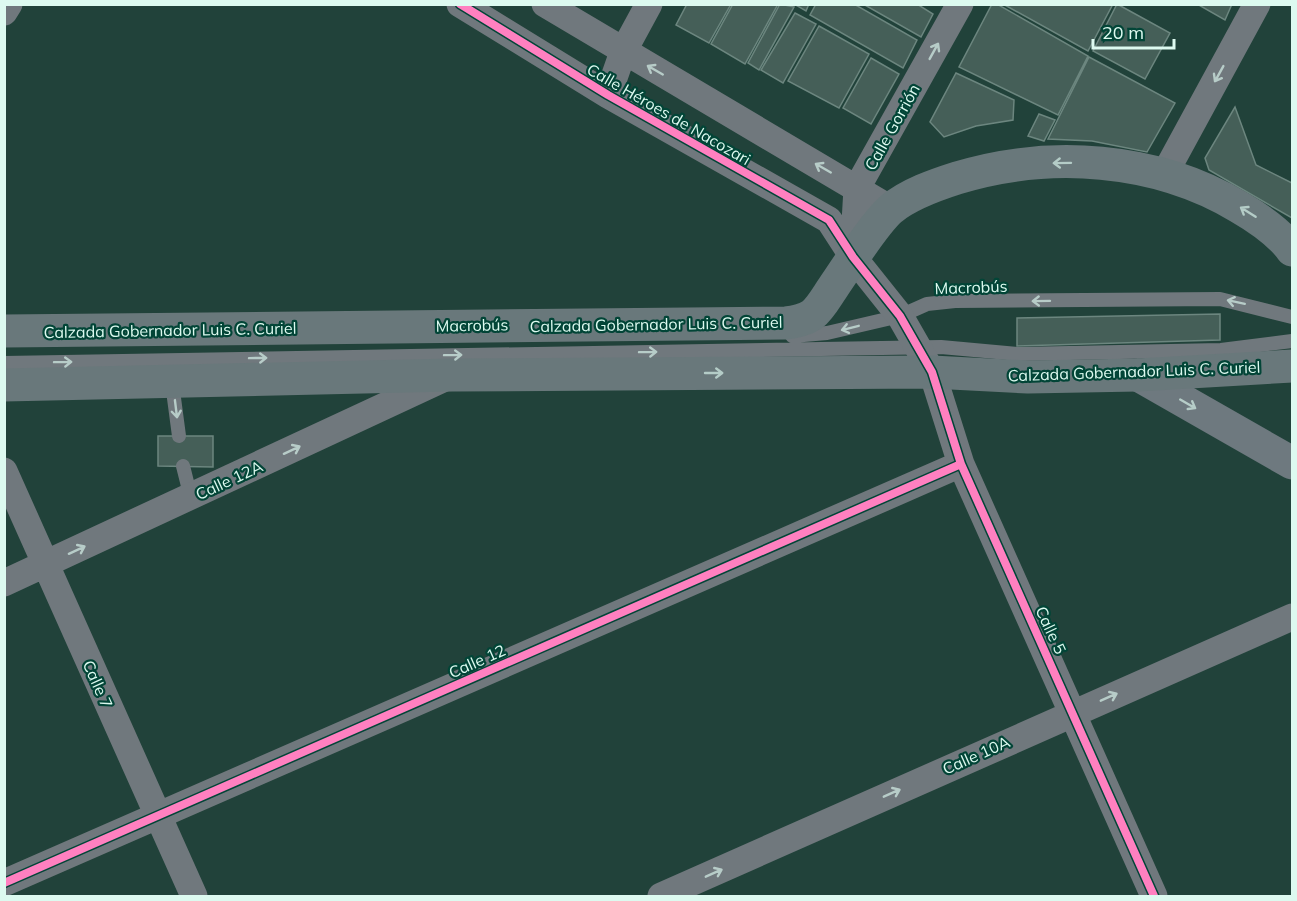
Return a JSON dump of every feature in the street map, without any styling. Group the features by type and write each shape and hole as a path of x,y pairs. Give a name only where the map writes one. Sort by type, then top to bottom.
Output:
{"main road":[{"name":"Calzada Gobernador Luis C. Curiel","path":"4,331 786,323 804,319 818,309 891,209 933,186 982,171 1031,163 1079,162 1126,166 1164,175 1222,197 1256,217 1293,250"},
{"name":"Calzada Gobernador Luis C. Curiel","path":"4,385 172,383 925,360 1028,377 1138,375 1293,366"},
{"path":"1138,375 1293,463"}],"street":[{"path":"4,12 9,4"},
{"name":"Calle Héroes de Nacozari","path":"460,4 608,95 829,220 854,257 900,316"},
{"name":"Calle Héroes de Nacozari","path":"545,4 891,209"},
{"path":"608,95 623,52 650,4"},
{"name":"Calle Gorrión","path":"854,257 858,188 960,4"},
{"path":"1164,175 1257,4"},
{"name":"Calle 5","path":"900,316 925,360 961,464 1074,712 1154,897"},
{"name":"Calle 12A","path":"4,582 452,375"},
{"name":"Calle 12","path":"4,883 961,464"},
{"name":"Calle 7","path":"4,471 194,897"},
{"name":"Calle 10A","path":"661,897 1074,712 1293,617"}],"lane":[{"name":"Macrobús","path":"253,344 761,339 827,333 900,316 927,304 955,301 1220,299 1293,317"},
{"name":"Macrobús","path":"4,363 925,360 1019,354 1221,350 1293,341"},
{"path":"172,383 179,436"},
{"path":"183,466 190,498"}],"building":[{"path":"687,4 731,4 709,43 676,25"},
{"path":"733,4 778,4 745,64 711,44"},
{"path":"780,4 794,7 759,70 748,63"},
{"path":"794,4 809,4 806,11"},
{"path":"816,4 854,4 917,40 903,68 810,15"},
{"path":"863,4 917,4 933,14 921,37"},
{"path":"992,4 997,4 1088,56 1058,115 959,67"},
{"path":"1003,4 1113,4 1088,51"},
{"path":"1117,4 1170,33 1145,79 1093,51"},
{"path":"1197,4 1232,4 1225,20"},
{"path":"795,13 816,24 783,83 761,70"},
{"path":"819,26 869,54 839,108 788,81"},
{"path":"1089,57 1175,103 1147,152 1092,141 1048,139"},
{"path":"871,58 899,74 871,124 843,108"},
{"path":"956,73 1014,100 1013,120 976,126 944,137 930,122"},
{"path":"1235,107 1256,165 1292,183 1292,218 1209,170 1205,158"},
{"path":"1039,114 1055,120 1044,141 1028,136"},
{"path":"1220,314 1220,340 1017,346 1017,318"},
{"path":"158,436 213,436 213,467 158,466"}],"cycle path":[{"path":"460,4 608,95 829,220 853,257 900,316 932,372 961,464 1154,896"},
{"path":"4,883 961,464"}]}
